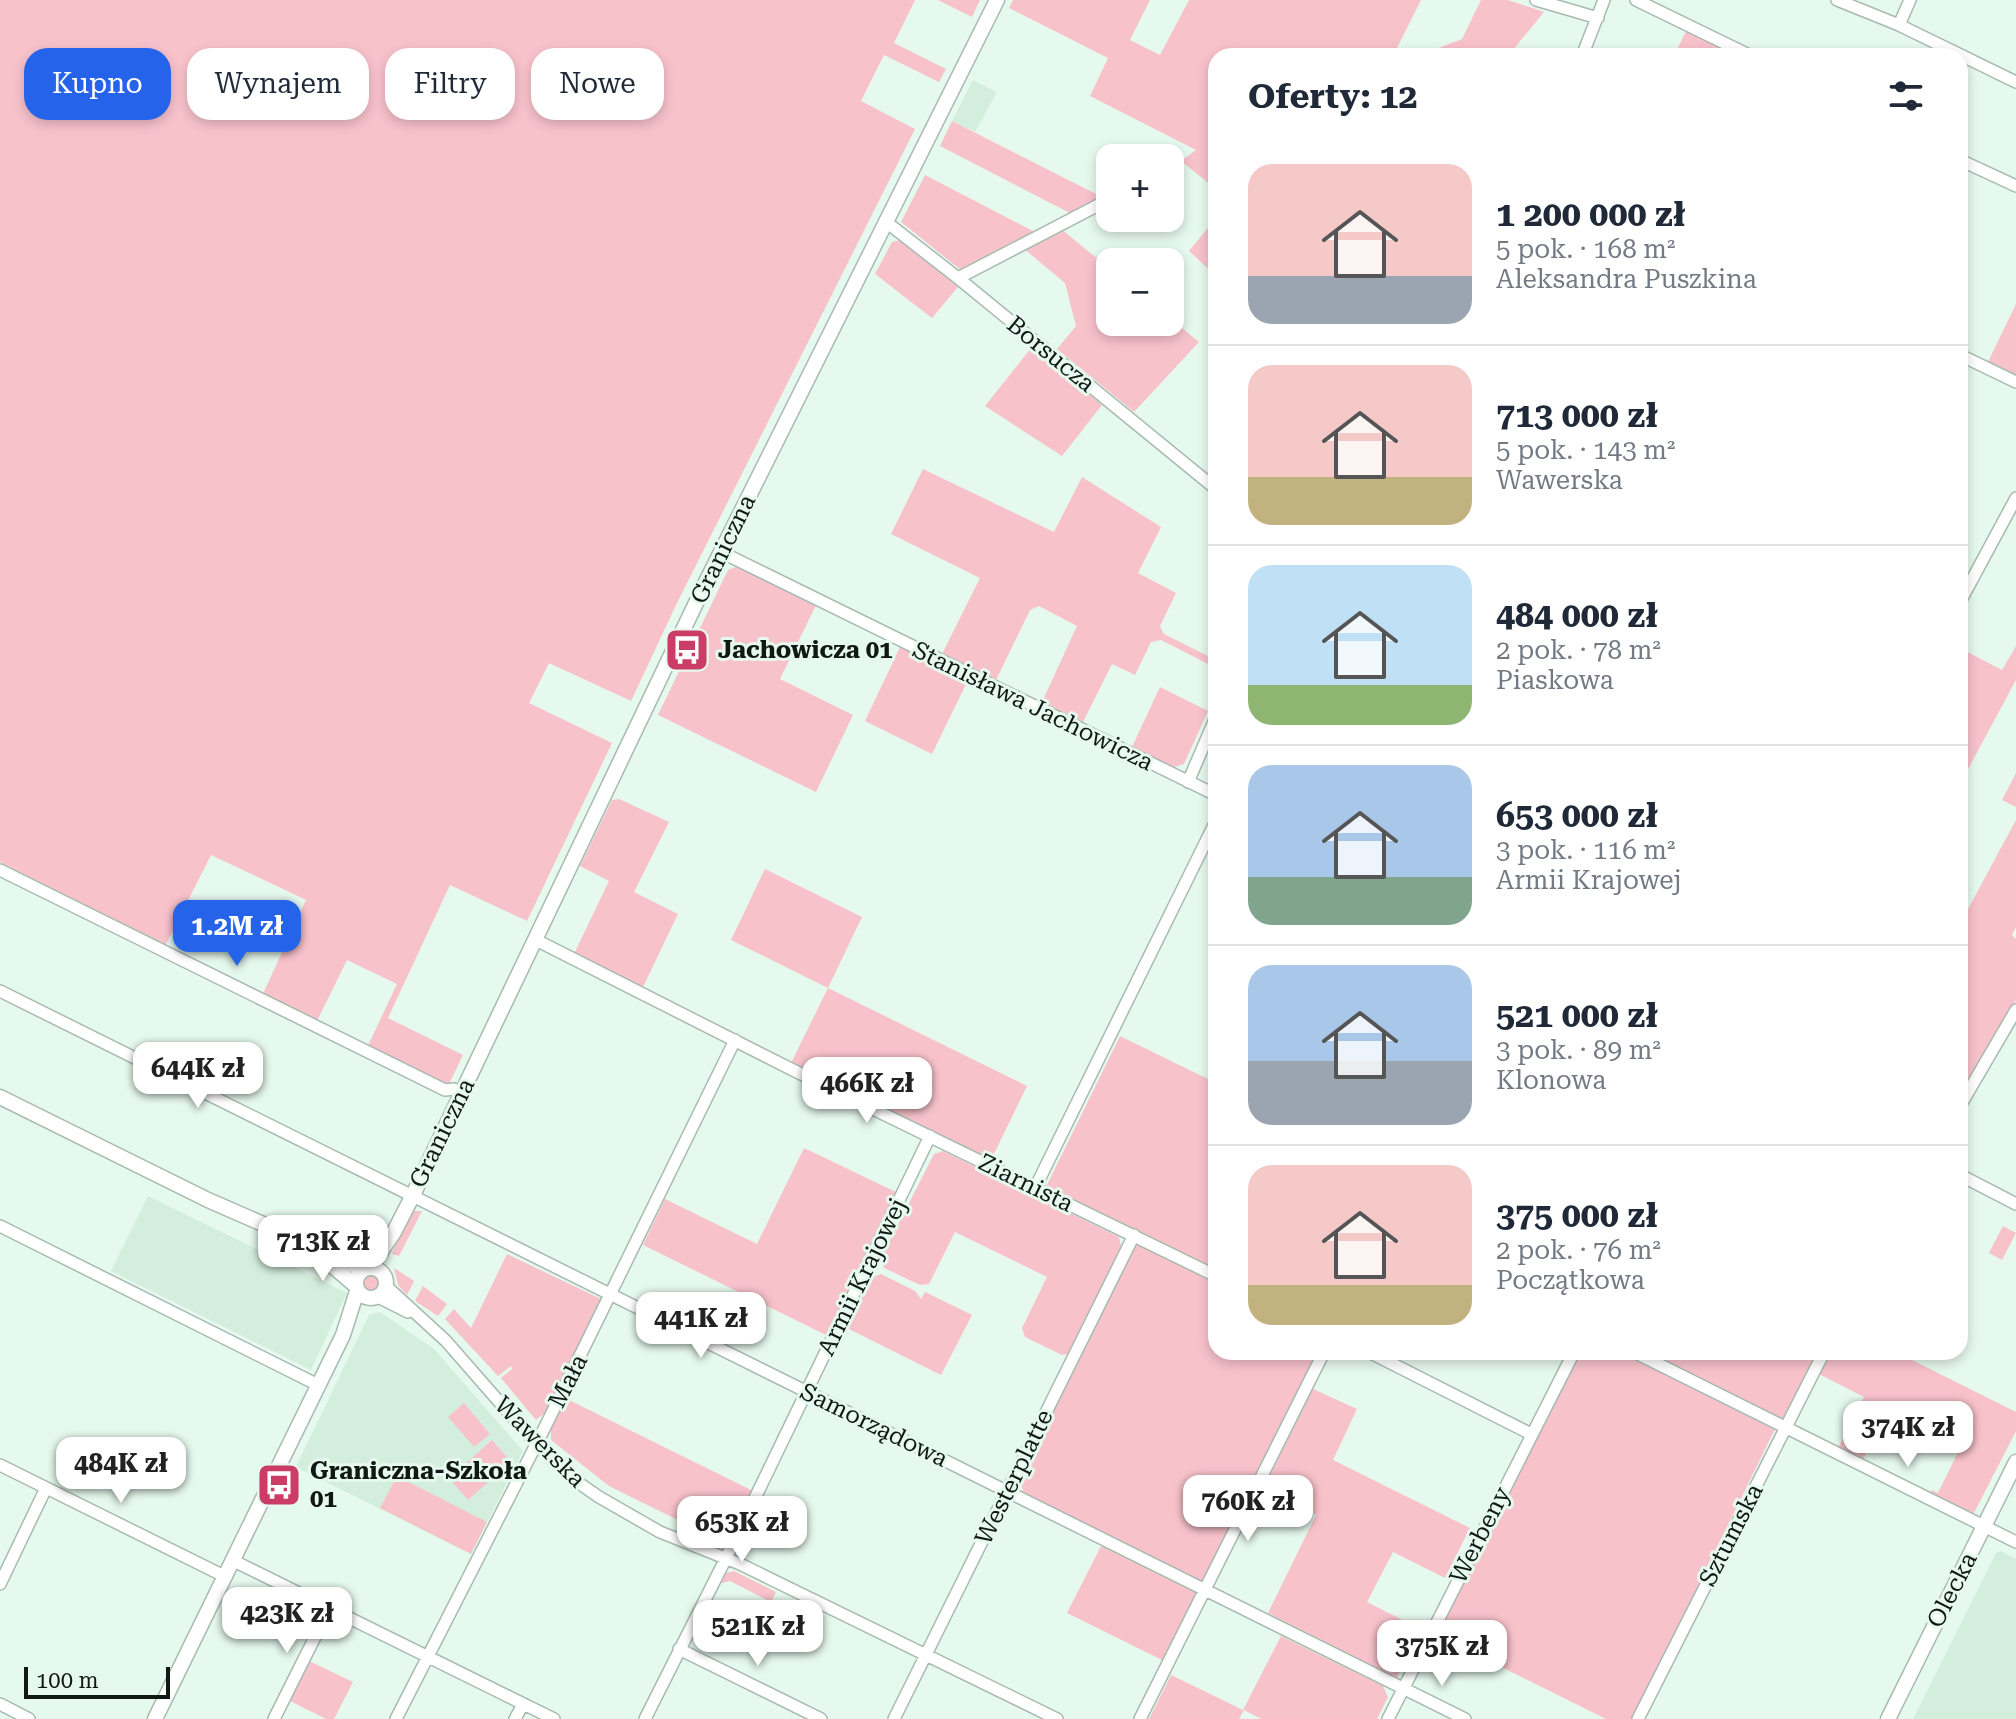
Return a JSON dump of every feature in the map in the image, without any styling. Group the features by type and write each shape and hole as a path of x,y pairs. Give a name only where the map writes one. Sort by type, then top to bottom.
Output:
{"street":[{"name":"Graniczna","path":"155,1719 371,1283 721,552 997,0"},
{"path":"1536,0 1598,18"},
{"path":"1585,48 1604,0"},
{"path":"1636,0 1735,48"},
{"path":"1837,0 1946,48"},
{"path":"1899,25 1910,0"},
{"path":"1968,59 2016,82"},
{"path":"1968,164 2016,186"},
{"path":"958,278 1096,206"},
{"name":"Borsucza","path":"885,221 1208,482"},
{"path":"1968,359 2016,382"},
{"path":"1968,587 2016,498"},
{"name":"Stanisława Jachowicza","path":"721,552 1208,791"},
{"path":"1188,782 1208,736"},
{"path":"1035,1188 1208,837"},
{"path":"0,870 445,1090 454,1089 461,1093"},
{"name":"Ziarnista","path":"536,940 1208,1272"},
{"name":"Samorządowa","path":"0,991 1465,1719"},
{"path":"1968,1092 2016,1010"},
{"name":"Mała","path":"396,1719 610,1296 735,1040"},
{"name":"Wawerska","path":"0,1097 208,1200 272,1228 371,1283 419,1317 446,1341 536,1444 573,1479 624,1513 660,1532 726,1558 1057,1719"},
{"name":"Armii Krajowej","path":"645,1719 930,1136"},
{"path":"1968,1179 2016,1204"},
{"path":"0,1226 318,1385"},
{"name":"Westerplatte","path":"894,1719 1134,1235"},
{"path":"1140,1719 1320,1360"},
{"path":"1385,1360 1531,1434"},
{"name":"Werbeny","path":"1388,1719 1570,1360"},
{"path":"1651,1360 2016,1542"},
{"name":"Sztumska","path":"1638,1719 1820,1360"},
{"name":"Olecka","path":"1888,1719 2016,1462"},
{"path":"0,1465 226,1577"},
{"path":"0,1584 46,1488"},
{"path":"234,1561 554,1719"},
{"path":"274,1719 330,1607"},
{"path":"679,1649 821,1719"},
{"path":"0,1704 29,1719"},
{"path":"515,1719 523,1704"}],"shaded area":[{"path":"0,0 915,0 894,43 946,69 939,82 884,55 861,101 915,129 631,701 549,663 529,703 612,743 527,921 450,885 388,1018 463,1055 447,1088 367,1048 397,984 347,960 316,1023 262,996 306,900 211,855 165,946 0,862"},
{"path":"938,0 980,0 972,17"},
{"path":"1013,0 1150,0 1130,40 1160,55 1189,0 1421,0 1397,48 1208,48 1208,183 1184,163 1184,159 1196,150 1090,96 1108,58 1009,8"},
{"path":"1481,0 1508,0 1544,12 1515,48 1439,48 1462,39"},
{"path":"1686,31 1720,48 1678,48"},
{"path":"973,80 997,92 975,132 952,121"},
{"path":"952,121 1096,194 1096,202 1072,214 940,146"},
{"path":"925,175 1037,233 962,271 901,222"},
{"path":"1208,228 1208,269 1189,251"},
{"path":"1061,229 1096,258 1096,336 1184,336 1184,330 1199,342 1134,412 1057,349 1076,326 1065,283 1023,248"},
{"path":"901,240 958,287 932,318 875,274 892,242"},
{"path":"2016,304 2016,376 1988,362"},
{"path":"1032,347 1102,405 1062,456 985,406"},
{"path":"923,469 1054,532 1082,477 1161,527 1138,573 1176,593 1160,626 1164,634 1208,656 1208,664 1161,640 1151,642 1135,675 1112,664 1083,722 1042,702 1077,626 1039,606 1030,610 996,680 942,654 980,578 891,534"},
{"path":"741,565 817,603 780,679 853,715 816,792 658,715 728,570"},
{"path":"901,645 969,678 932,754 865,721"},
{"path":"2016,646 2016,680 1968,769 1968,652 2002,670"},
{"path":"1160,687 1208,711 1184,764 1174,767 1132,747"},
{"path":"2016,773 2016,807 2002,800"},
{"path":"619,799 669,822 634,892 678,914 641,991 572,958 609,881 580,866 612,800"},
{"path":"2016,820 2016,927 2012,935 2016,939 2016,1000 1968,1083 1968,909"},
{"path":"765,869 862,917 828,988 731,940"},
{"path":"828,988 1027,1086 990,1162 790,1065"},
{"path":"1120,1036 1208,1079 1208,1268 1045,1189"},
{"path":"804,1148 896,1192 826,1335 643,1245 665,1199 757,1244"},
{"path":"943,1151 1119,1237 1121,1246 1068,1354 1062,1355 1025,1337 1022,1328 1047,1277 955,1232 929,1284 920,1285 884,1268 881,1258 934,1154"},
{"path":"148,1196 347,1293 311,1370 111,1271"},
{"path":"414,1211 422,1211 399,1256 392,1254 407,1217"},
{"path":"2003,1226 2016,1233 2002,1260 1989,1253"},
{"path":"1137,1241 1208,1276 1208,1360 1315,1360 1203,1583 1024,1494 1019,1478"},
{"path":"507,1254 603,1300 547,1411 536,1420 501,1378 512,1369 511,1366 498,1376 445,1319 454,1309 471,1328"},
{"path":"394,1268 414,1281 407,1295 398,1285"},
{"path":"366,1273 374,1273 380,1283 374,1293 366,1293 360,1287 360,1279"},
{"path":"881,1274 915,1291 921,1299 925,1292 972,1315 941,1375 847,1328 872,1277"},
{"path":"423,1286 447,1304 438,1316 415,1301"},
{"path":"380,1312 434,1349 523,1451 471,1554 296,1467 369,1315"},
{"path":"1575,1360 1636,1360 1775,1429 1633,1719 1606,1719 1437,1635"},
{"path":"1663,1360 1815,1360 1784,1420"},
{"path":"1826,1360 1912,1360 2016,1412 2016,1431 1973,1515 1929,1493 1932,1490 1938,1493 1961,1446 1888,1408 1862,1462 1837,1450 1864,1397 1819,1374"},
{"path":"1311,1388 1357,1409 1333,1460 1470,1528 1445,1578 1393,1552 1367,1602 1420,1629 1396,1679 1268,1613 1316,1515 1264,1488"},
{"path":"565,1398 753,1491 726,1545 723,1548 700,1539 700,1531 609,1486 551,1440 551,1428"},
{"path":"464,1403 490,1434 474,1447 448,1417"},
{"path":"492,1440 511,1462 468,1500 449,1478"},
{"path":"397,1476 487,1522 471,1554 380,1508"},
{"path":"1101,1546 1198,1593 1164,1661 1067,1613"},
{"path":"2001,1551 2016,1559 2016,1719 1913,1719 1996,1553"},
{"path":"734,1571 776,1592 771,1602 730,1581 718,1584 726,1573"},
{"path":"1281,1636 1383,1686 1388,1697 1377,1719 1261,1719 1244,1710 1239,1719 1149,1719 1171,1675 1243,1710"},
{"path":"309,1661 353,1682 334,1719 326,1719 290,1701"}],"place":[{"name":"Jachowicza 01","path":"687,650"},
{"name":"Graniczna-Szkoła 01","path":"279,1485"}]}
